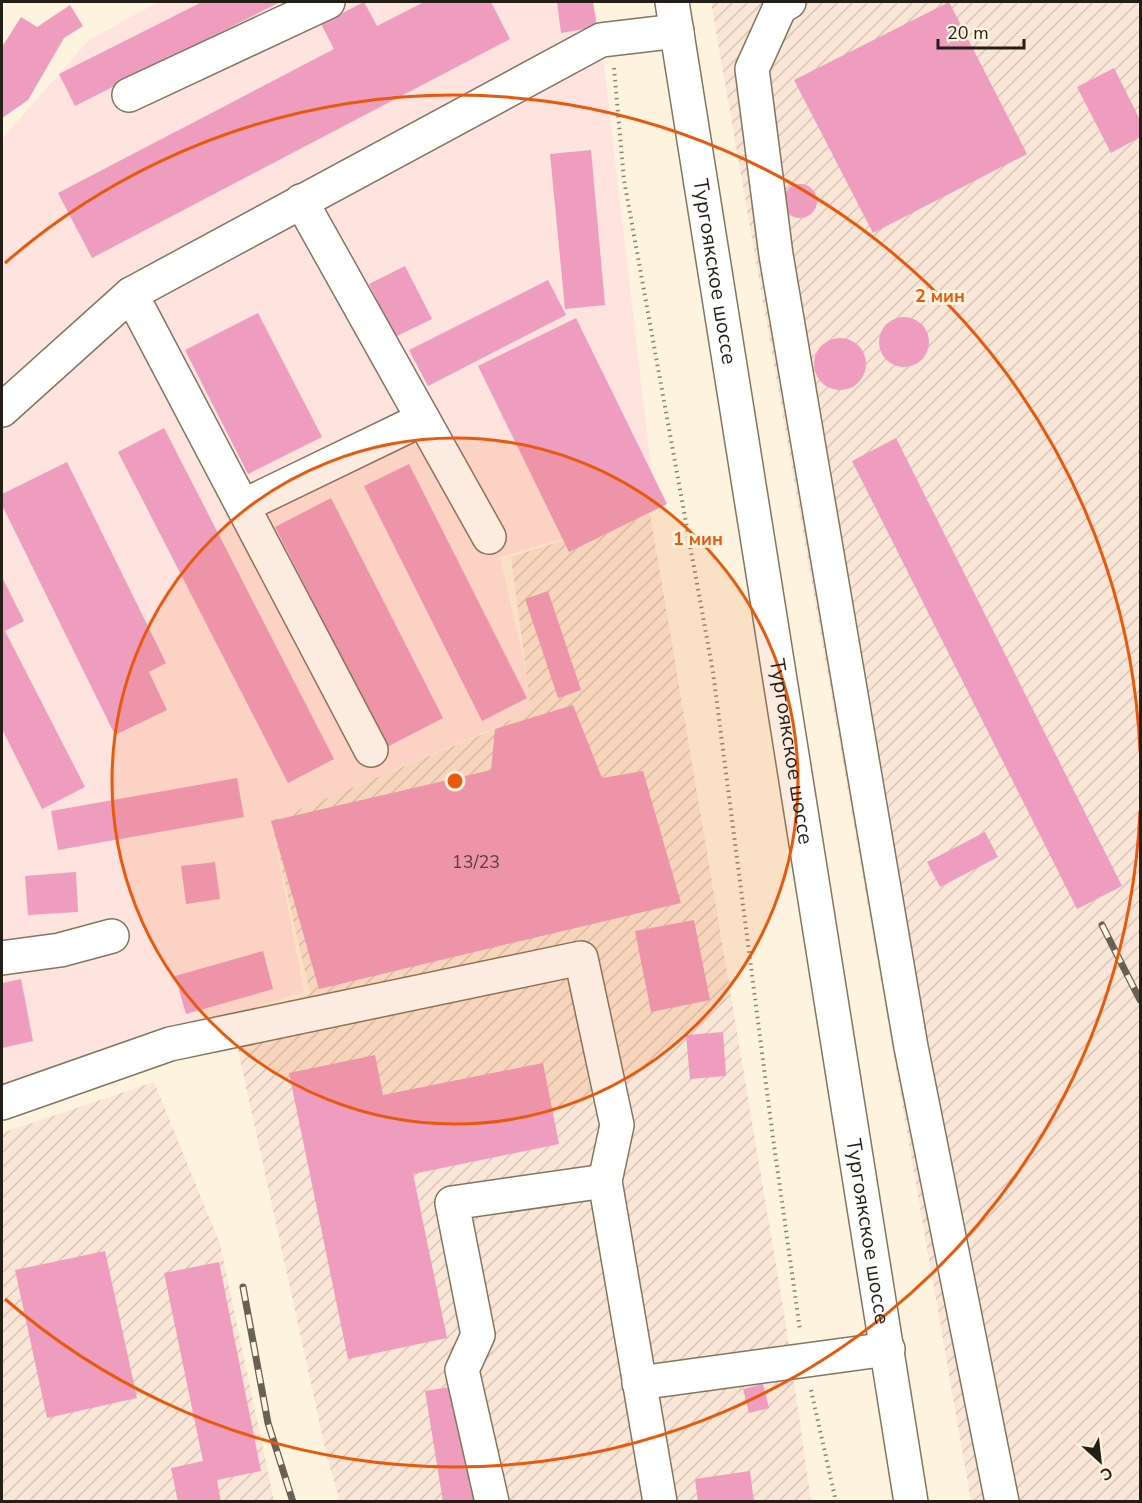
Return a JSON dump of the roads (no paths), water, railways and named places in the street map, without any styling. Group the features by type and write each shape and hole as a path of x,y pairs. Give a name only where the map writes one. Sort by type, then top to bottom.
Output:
{"main road":[{"path":"129,95 328,2"},
{"path":"789,2 780,7 752,69 776,255 911,1047 1002,1502"},
{"path":"2,410 131,294 601,40 675,16"},
{"name":"Тургоякское шоссе","path":"675,16 911,1502"},
{"path":"301,201 489,537"},
{"path":"131,294 371,750"},
{"path":"243,506 423,418"},
{"path":"2,958 60,951 112,936"},
{"path":"2,1103 170,1044 581,958 617,1125 605,1181 660,1502"},
{"path":"492,1502 462,1370 478,1335 452,1203 605,1181"},
{"path":"639,1383 888,1349"}],"railway":[{"path":"1102,925 1140,1000"},
{"path":"243,1287 268,1423 293,1502"}]}
